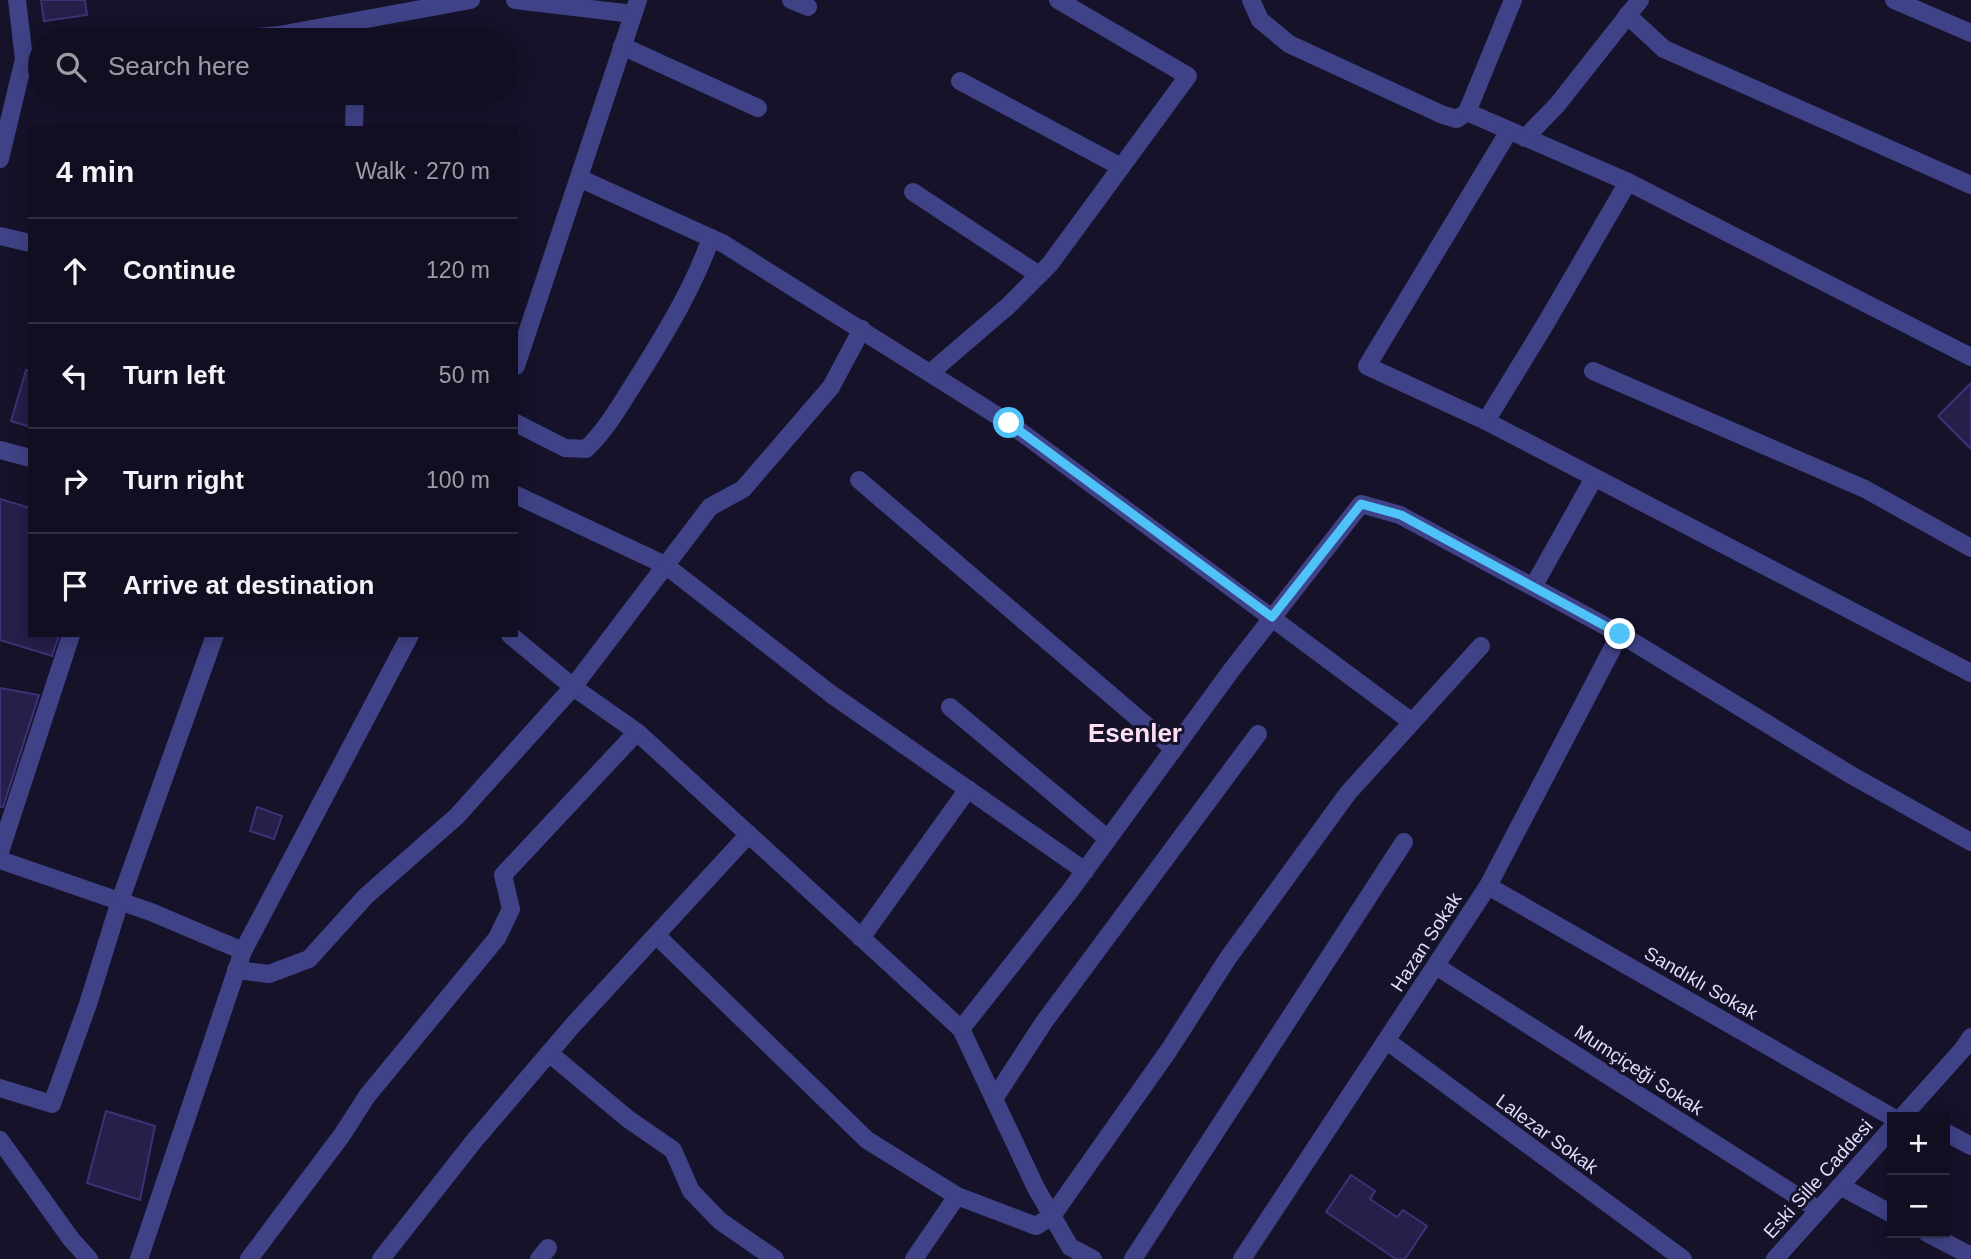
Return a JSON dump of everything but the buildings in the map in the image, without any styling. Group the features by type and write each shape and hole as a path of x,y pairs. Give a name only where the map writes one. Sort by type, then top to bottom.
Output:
{"street":[{"path":"17,0 28,43"},
{"path":"318,28 471,0"},
{"path":"514,0 635,7 518,359"},
{"path":"930,373 1007,306 1050,264 1188,76 1058,0"},
{"path":"1251,0 1260,20 1289,44 1457,119 1467,113 1513,0"},
{"path":"1640,0 1557,105 1517,134 1367,366 1486,421 1971,673"},
{"path":"1894,0 1971,33"},
{"path":"1627,15 1664,49 1971,185"},
{"path":"357,21 357,28"},
{"path":"622,46 758,108"},
{"path":"0,159 28,71"},
{"path":"960,81 1121,167"},
{"path":"355,105 355,126"},
{"path":"1467,113 1628,182 1971,357"},
{"path":"579,178 711,238 862,329 1009,423 1412,722"},
{"path":"1486,421 1628,182"},
{"path":"914,192 1039,275"},
{"path":"0,236 28,243"},
{"path":"518,424 565,448 586,449 604,432 677,315 697,276 711,238"},
{"path":"236,970 269,974 309,959 366,896 457,816 573,687 710,507 743,489 831,387 862,329"},
{"path":"1593,371 1865,489 1971,548"},
{"path":"0,450 28,457"},
{"path":"1533,587 1594,478"},
{"path":"859,480 1174,749"},
{"path":"518,496 666,565 831,694 1085,871"},
{"path":"961,1029 1085,871 1272,617 1361,504 1401,515 1620,634 1851,775 1971,842"},
{"name":"Hazan Sokak","path":"1242,1259 1488,886 1620,634"},
{"path":"0,852 70,637"},
{"path":"0,1089 52,1104 88,1004 120,901 214,637"},
{"path":"139,1259 243,951 409,637"},
{"path":"512,637 573,687 638,732 961,1029 1036,1188 1052,1216 1070,1247 1093,1259"},
{"path":"656,934 867,1140 957,1196 1037,1226 1052,1216 1236,947 1348,793 1481,646"},
{"path":"950,707 1108,839"},
{"path":"249,1259 342,1135 367,1096 497,937 511,909 503,875 638,732"},
{"path":"994,1099 1044,1022 1258,734"},
{"path":"861,938 968,789"},
{"path":"381,1259 474,1141 549,1053 749,834"},
{"path":"1133,1259 1404,842"},
{"path":"0,860 120,901 243,951"},
{"name":"Sandıklı Sokak","path":"1488,886 1898,1112"},
{"name":"Mumçiçeği Sokak","path":"1436,965 1819,1210"},
{"path":"1908,1112 1971,1037"},
{"name":"Lalezar Sokak","path":"1387,1041 1683,1259"},
{"path":"549,1053 628,1119 673,1150 691,1191 720,1221 775,1259"},
{"name":"Eski Sille Caddesi","path":"1775,1259 1887,1134"},
{"path":"1950,1135 1971,1146"},
{"path":"0,1140 71,1239 89,1259"},
{"path":"1840,1186 1887,1211"},
{"path":"914,1259 957,1196"},
{"path":"1937,1238 1971,1256"}],"district":[{"name":"Esenler","path":"1135,733"}],"route":[{"path":"1009,423 1272,617 1361,504 1401,515 1620,634"}]}
